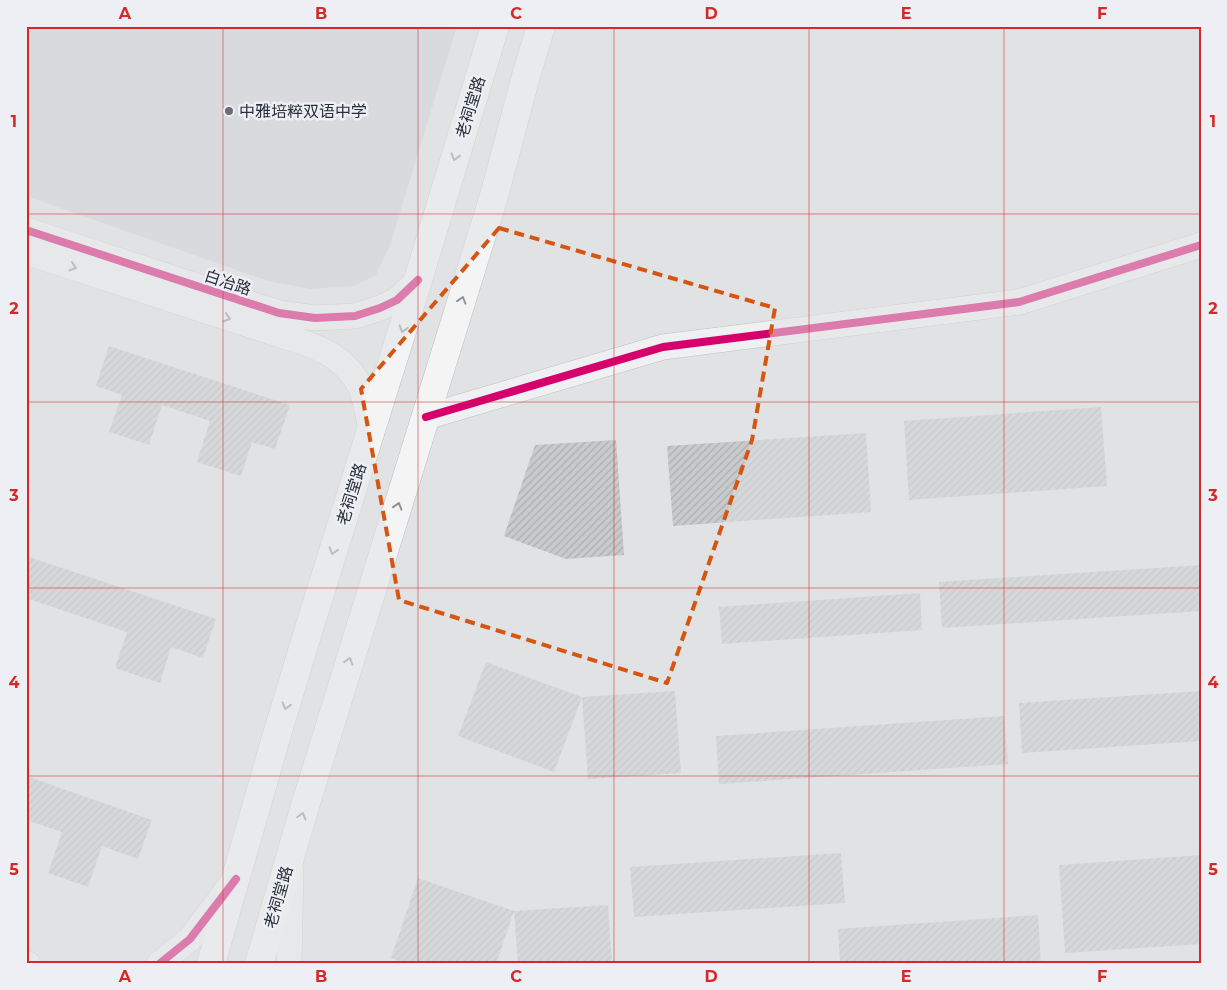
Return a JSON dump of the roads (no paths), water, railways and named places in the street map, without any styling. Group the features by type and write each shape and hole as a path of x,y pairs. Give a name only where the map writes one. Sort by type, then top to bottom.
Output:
{"main road":[{"name":"老祠堂路","path":"211,964 286,704 495,26"},
{"name":"老祠堂路","path":"259,964 346,670 494,196 541,26"}],"street":[{"name":"白冶路","path":"26,230 279,313 316,318 355,316 380,308 397,300 418,280"},
{"path":"426,417 663,347 1019,302 1201,245"},
{"path":"26,252 305,342 329,353 346,366 360,386 371,430"},
{"path":"290,964 292,850"},
{"path":"159,964 190,939 236,879"}],"place":[{"name":"中雅培粹双语中学","path":"229,111"}]}
